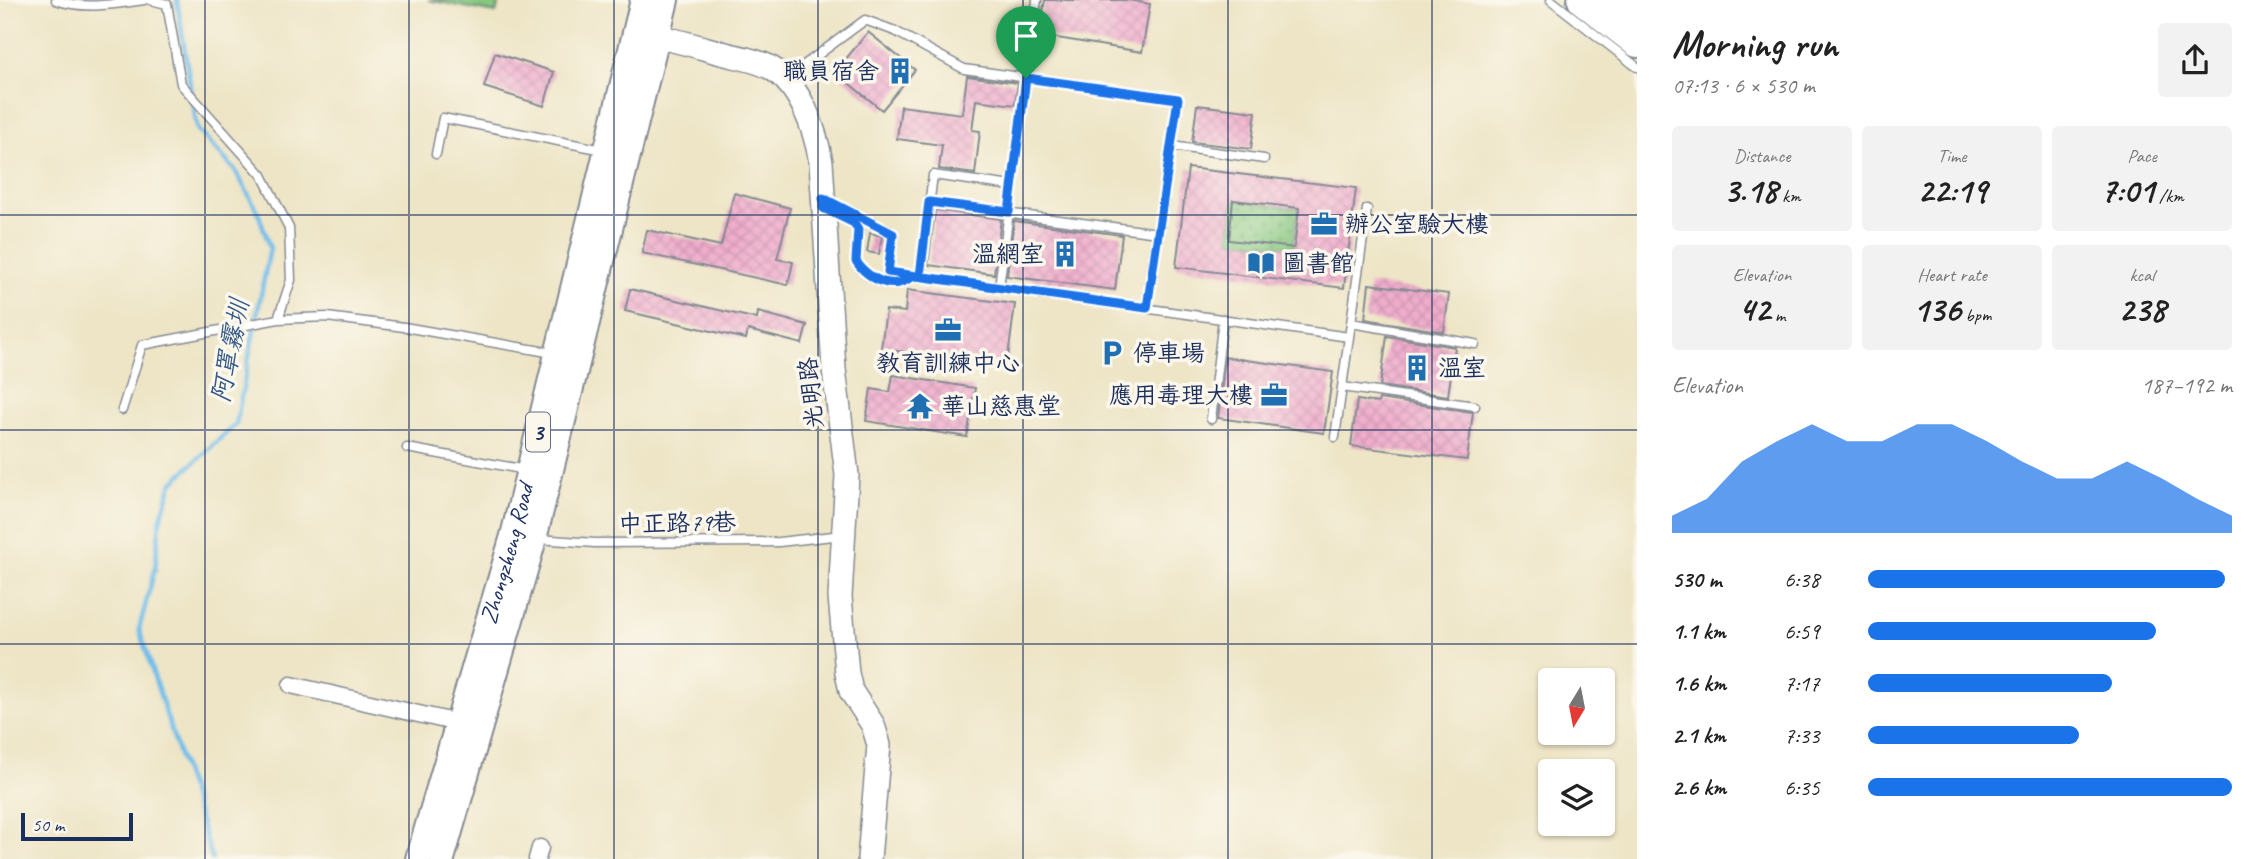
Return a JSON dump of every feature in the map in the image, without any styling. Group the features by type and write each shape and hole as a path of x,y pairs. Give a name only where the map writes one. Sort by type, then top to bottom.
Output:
{"highway":[{"path":"1582,0 1637,43"},
{"path":"1633,0 1637,3"}],"main road":[{"name":"Zhongzheng Road","path":"442,859 647,34 643,0"},
{"name":"Zhongzheng Road","path":"418,859 458,723 523,537 529,471 606,150 647,34 666,0"}],"street":[{"path":"1608,0 1637,23"},
{"name":"光明路","path":"647,34 769,67 785,79 799,98 817,139 821,162 832,345 846,475 840,597 847,673 851,691 873,725 879,745 869,859"},
{"path":"291,685 458,723"}],"lane":[{"path":"56,0 69,4 109,5 144,0"},
{"path":"150,0 167,4 181,84 262,175 289,229 291,280 278,319"},
{"path":"999,287 1037,0"},
{"path":"1552,0 1637,67"},
{"path":"785,79 865,20 895,31 964,69 1178,99 1147,308"},
{"path":"436,154 443,118 606,150"},
{"path":"1171,146 1264,159"},
{"path":"917,276 933,175 1012,186"},
{"path":"929,202 1158,233"},
{"path":"823,203 854,223 858,229 856,261 864,272 891,283 900,283 917,276"},
{"path":"823,203 893,234 888,272 1349,337"},
{"path":"1335,437 1367,209"},
{"path":"122,410 142,345 278,319 340,319 556,353"},
{"path":"1211,419 1223,319"},
{"path":"1351,323 1475,344"},
{"path":"1342,387 1475,406"},
{"path":"407,448 529,471"},
{"name":"中正路79巷","path":"523,537 555,542 666,543 779,542 842,535"}],"green space":[{"path":"428,0 500,0 496,13"},
{"path":"1233,200 1299,208 1294,248 1229,240"}],"building":[{"path":"1045,0 1128,0 1150,4 1142,52 1039,35"},
{"name":"職員宿舍","path":"868,32 915,70 882,110 835,72"},
{"path":"495,53 554,72 544,106 484,87"},
{"path":"967,76 1018,83 1015,105 976,100 972,130 980,131 975,174 939,169 942,145 897,139 901,106 962,114"},
{"path":"1197,105 1256,112 1251,149 1192,142"},
{"name":"辦公室驗大樓","path":"1188,168 1356,188 1344,288 1176,267","holes":["1233,200 1299,208 1294,248 1229,240"]},
{"path":"734,193 790,208 777,259 793,262 788,285 642,253 647,230 721,246"},
{"name":"溫網室","path":"935,210 1001,219 994,274 928,265"},
{"name":"溫網室","path":"1014,221 1122,235 1115,290 1007,276"},
{"path":"870,233 882,236 879,254 867,252"},
{"path":"1369,284 1449,294 1444,332 1365,319"},
{"path":"630,289 757,319 758,312 807,325 802,344 748,330 746,339 625,311"},
{"name":"教育訓練中心","path":"907,290 1015,304 1007,365 881,349 886,310 905,312"},
{"name":"溫室","path":"1387,336 1455,347 1448,396 1380,386"},
{"name":"應用毒理大樓","path":"1225,357 1333,372 1324,433 1218,418"},
{"name":"華山慈惠堂","path":"893,375 975,388 967,437 866,421 871,389 890,392"},
{"path":"1379,399 1473,412 1467,460 1351,446 1357,400 1378,403"}],"waterway":[{"name":"阿罩霧圳","path":"177,0 197,129 235,170 258,212 270,248 236,424 172,483 160,521 155,569 139,629 212,859"}],"place":[{"name":"職員宿舍","path":"900,71"},
{"name":"辦公室驗大樓","path":"1324,224"},
{"name":"溫網室","path":"1065,254"},
{"name":"圖書館","path":"1261,263"},
{"name":"教育訓練中心","path":"948,330"},
{"name":"停車場","path":"1112,353"},
{"name":"溫室","path":"1417,368"},
{"name":"應用毒理大樓","path":"1274,395"},
{"name":"華山慈惠堂","path":"920,406"}],"route":[{"path":"1026,78 1009,212 929,202 920,276 914,275 900,283 891,283 864,272 856,261 858,229 854,223 823,208 823,198 893,234 888,272 920,276 1147,308 1178,99 1026,78"}]}
